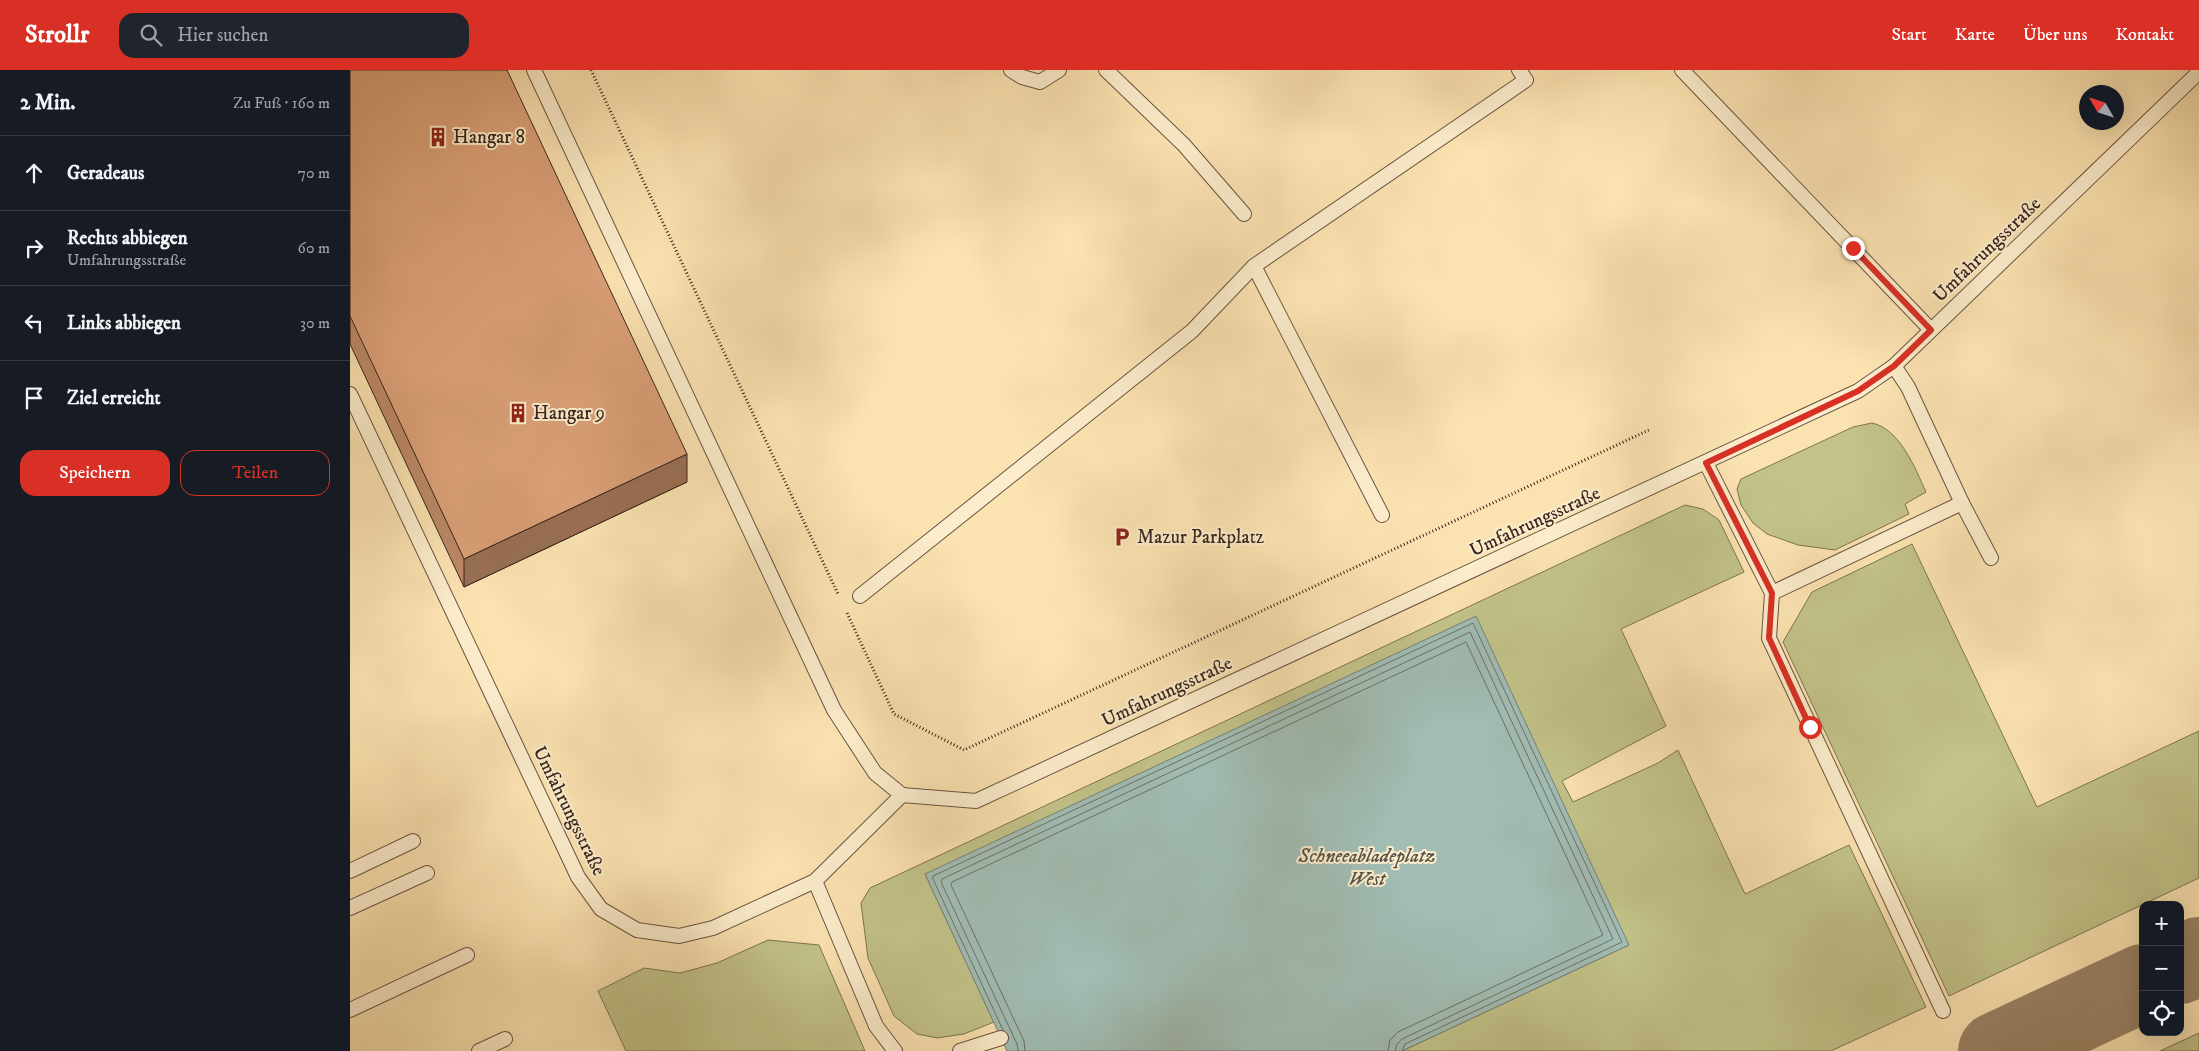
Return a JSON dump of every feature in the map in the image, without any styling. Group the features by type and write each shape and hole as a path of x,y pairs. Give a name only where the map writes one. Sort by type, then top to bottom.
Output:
{"lane":[{"path":"534,70 834,710 875,773 902,795"},
{"path":"1011,70 1022,77 1040,82 1059,70"},
{"path":"1106,70 1184,145 1244,214"},
{"path":"860,596 1192,331 1254,266 1526,80 1518,70"},
{"path":"1682,70 1931,330"},
{"name":"Umfahrungsstraße","path":"350,394 578,877 600,909 637,930 680,936 714,928 816,881 902,795 976,801 1858,391 1894,366 2199,72"},
{"path":"1254,266 1382,516"},
{"path":"1894,366 1908,387 1962,503 1991,558"},
{"path":"1706,463 1772,593 1769,638 1942,1011"},
{"path":"1772,593 1962,503"},
{"path":"350,871 413,841"},
{"path":"350,908 427,873"},
{"path":"816,881 876,1026 895,1051"},
{"path":"350,1010 467,955"},
{"path":"960,1051 1001,1038"},
{"path":"479,1051 505,1039"}],"path":[{"path":"591,70 840,598"},
{"path":"844,607 894,714 964,750 1649,430"}],"green space":[{"path":"1872,423 1891,433 1898,441 1911,461 1926,492 1905,504 1909,514 1835,550 1798,545 1767,534 1753,523 1741,505 1737,489 1741,479 1853,427"},
{"path":"1685,505 1703,509 1719,520 1744,572 1621,629 1666,726 1562,781 1573,802 1658,763 1678,750 1745,894 1849,845 1926,1007 1831,1051 1402,1051 1629,945 925,874 994,1022 964,1034 937,1038 917,1034 894,1016 868,958 861,903 870,888"},
{"path":"1912,544 2037,807 2199,731 2199,878 2150,901 2139,901 2139,906 1949,996 1783,642 1812,592"},
{"path":"768,940 819,945 865,1051 626,1051 598,991 644,968 680,973 717,963"},
{"path":"2199,1033 2199,1051 2160,1051"}],"water":[{"name":"Schneeabladeplatz West","path":"1476,616 1629,945 1402,1051 1007,1051 925,874"}],"building":[{"name":"Hangar 9","path":"350,70 507,70 687,454 464,559 350,316"}],"taxiway":[{"path":"2184,963 2199,956"},
{"path":"1997,1051 2139,985"}],"place":[{"name":"Hangar 8","path":"438,137"},
{"name":"Hangar 9","path":"518,413"},
{"name":"Mazur Parkplatz","path":"1122,537"}],"route":[{"path":"1810,727 1769,638 1772,593 1706,463 1858,391 1894,366 1931,330 1853,248"}]}
